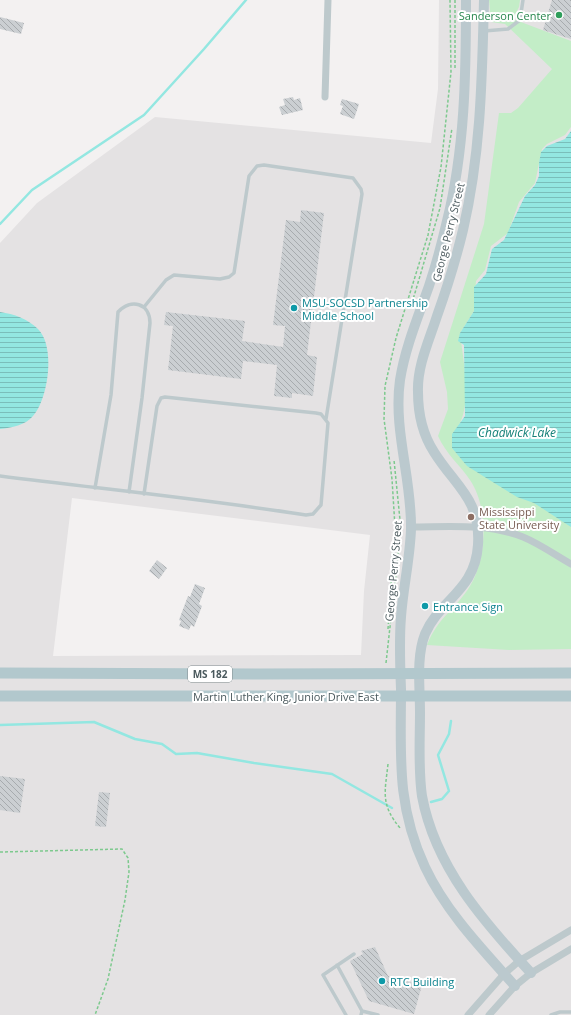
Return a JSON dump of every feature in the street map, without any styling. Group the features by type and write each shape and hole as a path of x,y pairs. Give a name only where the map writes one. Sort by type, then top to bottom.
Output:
{"main road":[{"name":"Martin Luther King, Junior Drive East","path":"0,673 259,674 571,672"},
{"name":"Martin Luther King, Junior Drive East","path":"0,696 571,696"}],"street":[{"path":"326,97 328,0"},
{"name":"George Perry Street","path":"466,0 465,102 452,196 434,269 403,364 399,393 399,420 409,488 411,527 401,615 399,673 402,793 416,846 426,869 450,908 515,986"},
{"name":"George Perry Street","path":"484,0 480,128 472,185 454,264 421,366 418,391 420,413 429,442 440,461 466,493 474,509 478,548 474,565 463,587 428,627 422,646 419,695 420,778 428,821 449,870 467,897 531,973"},
{"path":"411,527 477,527 496,530 524,538 571,564"},
{"path":"468,1015 504,974 520,961 571,930"},
{"path":"489,1015 515,986 531,973 571,949"}],"lane":[{"path":"483,32 508,29 514,26 520,20 523,0"},
{"path":"144,307 166,280 174,275 220,279 229,277 234,273 249,176 257,166 264,164 353,178 361,189 362,194 326,419"},
{"path":"95,488 112,388 118,312 128,305 137,305 144,307 148,312 150,323 142,398 129,492"},
{"path":"0,476 144,494 249,506 306,515 313,514 318,509 320,504 328,423 321,414 316,413 165,397 158,402 157,406 144,494"},
{"path":"346,1015 323,975 354,954"},
{"path":"337,965 361,1013 378,1015"},
{"path":"551,1015 560,1012 571,1012"}],"path":[{"path":"388,764 384,798 389,813 401,829"},
{"path":"0,852 122,849 128,858 129,872 116,947 108,979 95,1015"}],"shaded area":[{"name":"Mississippi State University","path":"439,0 571,0 571,1015 0,1015 0,243 37,203 155,117 431,143 438,89","holes":["72,498 370,535 364,591 361,655 53,656"]}],"green space":[{"path":"489,0 520,0 519,7 513,19 571,41 571,127 565,135 547,144 542,149 535,183 519,202 508,233 491,246 485,270 476,281 474,311 460,333 466,380 466,392 463,415 459,425 534,501 571,526 571,649 509,650 427,645 436,627 465,594 476,575 480,562 484,533 483,518 476,491 470,480 449,454 438,436 448,409 447,392 440,362 484,224 499,113 511,113 518,108 552,69 505,24 491,22"}],"water":[{"name":"Chadwick Lake","path":"571,131 571,527 534,503 517,497 467,466 452,448 452,434 465,416 464,345 458,341 460,333 474,311 474,287 486,274 492,249 504,240 525,196 535,185 539,176 541,152 547,146 565,139"},
{"path":"0,312 10,314 30,322 38,329 44,337 47,348 48,373 43,398 33,416 22,424 0,429"}],"building":[{"name":"Sanderson Center","path":"552,0 571,0 571,39 543,30"},
{"path":"0,17 24,23 21,34 0,29"},
{"path":"293,97 294,100 300,98 303,110 282,115 279,107 285,105 283,99"},
{"path":"342,99 359,104 354,119 340,114 343,106 340,105"},
{"name":"MSU-SOCSD Partnership Middle School","path":"301,210 324,213 307,355 317,357 313,396 292,393 292,398 274,396 277,365 243,361 241,379 168,370 173,326 164,325 166,312 245,321 242,341 283,347 285,326 273,325 286,220 300,222"},
{"path":"157,560 167,568 159,579 149,571"},
{"path":"195,584 205,588 199,604 202,606 194,627 191,625 189,630 179,626 181,621 179,620 188,596 190,597"},
{"path":"0,776 25,779 20,813 0,810"},
{"path":"99,792 110,793 106,827 95,826"},
{"name":"RTC Building","path":"375,947 388,976 422,985 414,1014 369,1001 350,961 363,954 361,951"}],"waterway":[{"path":"0,224 32,190 144,115 246,0"},
{"path":"431,802 442,799 449,791 438,755 449,734 451,721"},
{"path":"0,725 94,722 135,739 162,744 176,754 197,753 332,774 392,808"}],"place":[{"name":"Sanderson Center","path":"559,15"},
{"name":"MSU-SOCSD Partnership Middle School","path":"294,308"},
{"name":"Mississippi State University","path":"471,517"},
{"name":"Entrance Sign","path":"425,606"},
{"name":"RTC Building","path":"382,981"}]}
